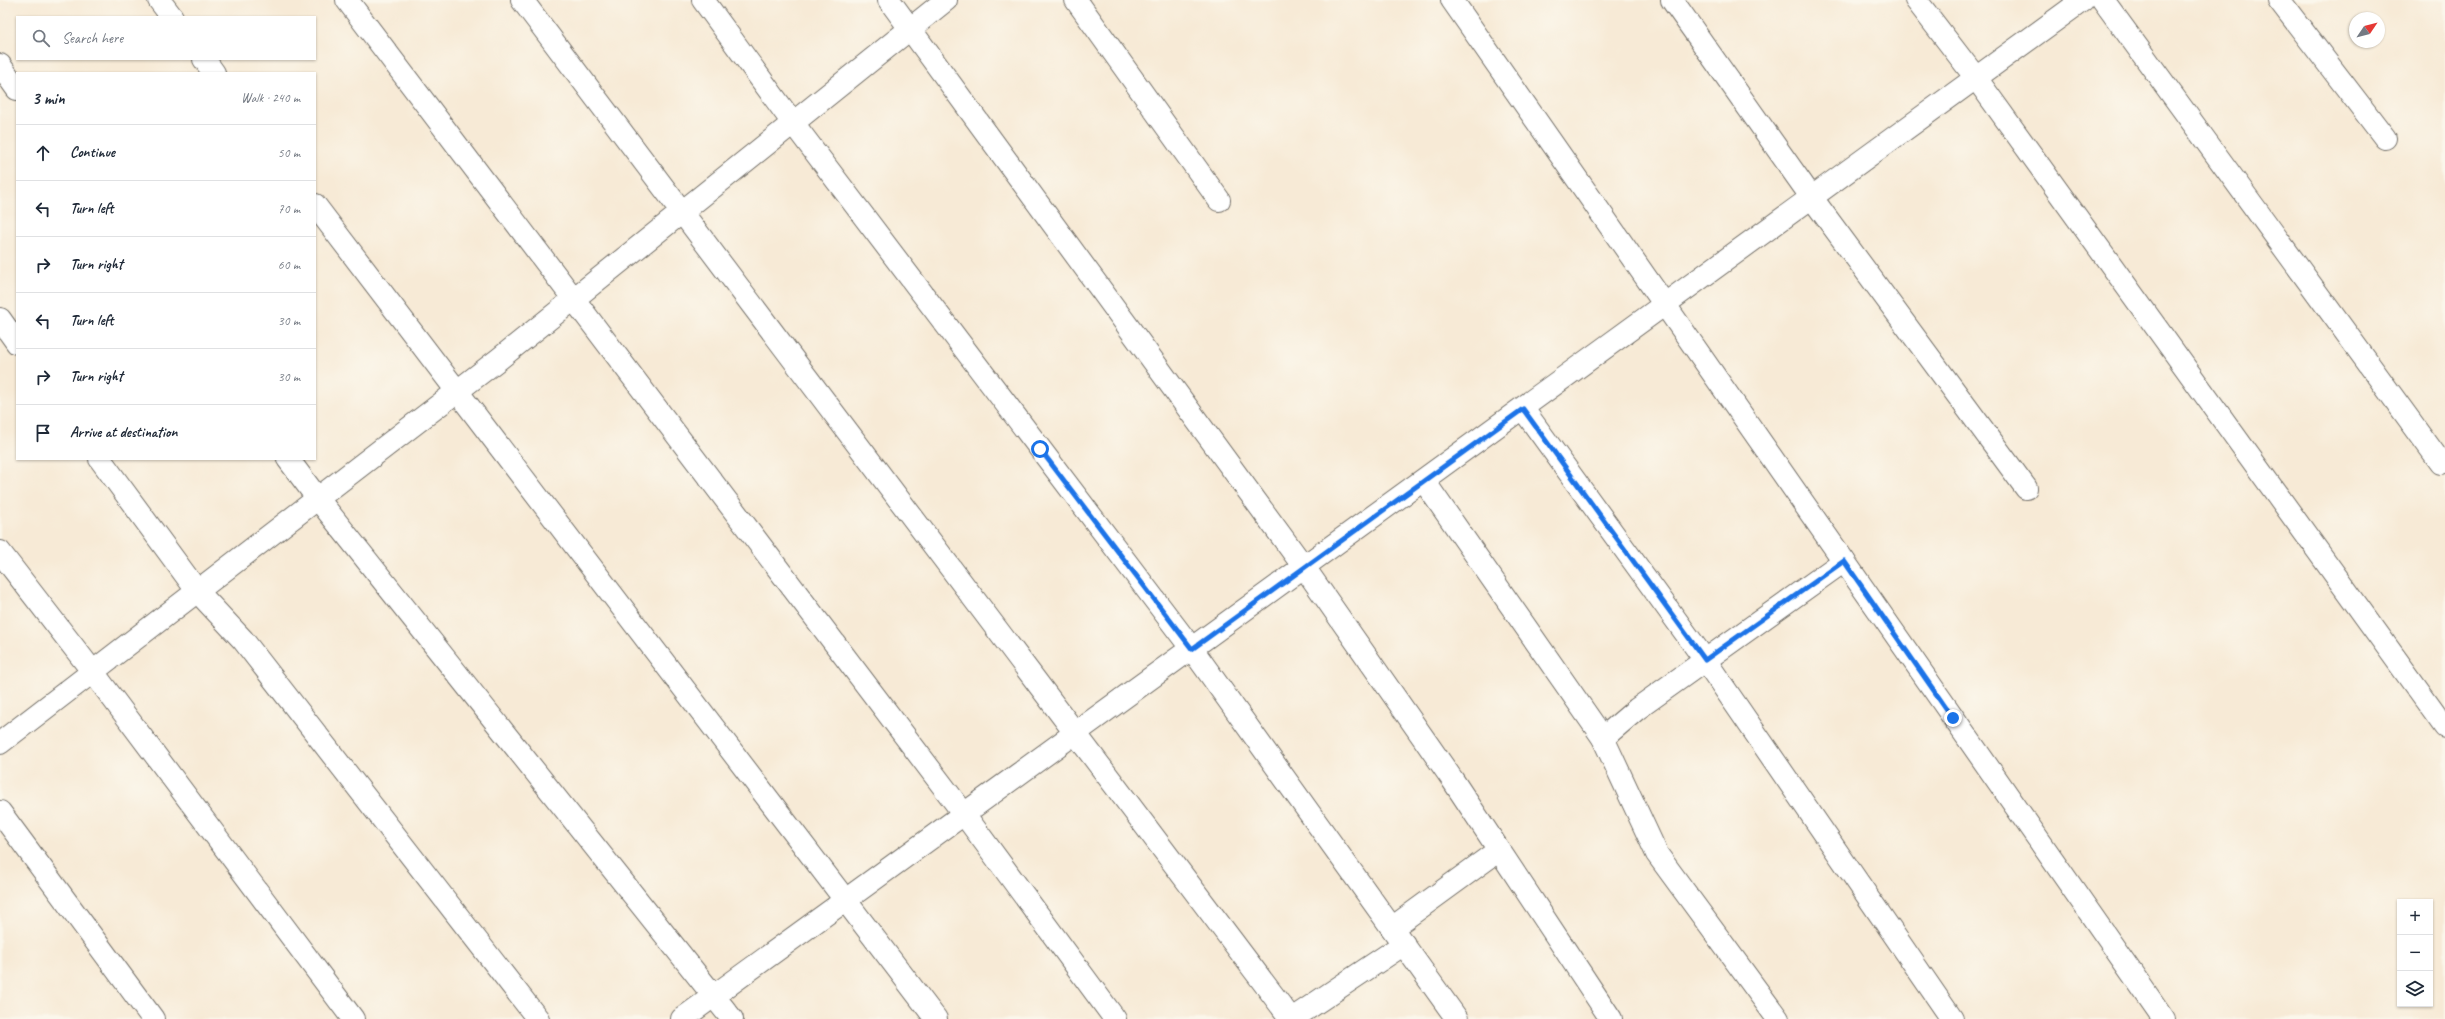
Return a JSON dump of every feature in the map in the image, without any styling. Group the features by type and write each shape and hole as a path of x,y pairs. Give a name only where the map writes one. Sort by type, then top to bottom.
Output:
{"street":[{"path":"159,0 171,16"},
{"path":"347,0 964,814 1115,1019"},
{"path":"522,0 681,213 1077,733 1291,1019 1398,936 1499,850"},
{"path":"703,0 793,123 1192,649 1457,1019"},
{"path":"889,0 1304,567 1452,779 1611,1019"},
{"path":"0,743 198,592 573,300 946,0"},
{"path":"1076,0 1218,200"},
{"path":"1452,0 2164,1019"},
{"path":"1672,0 1812,198 2026,488"},
{"path":"1916,0 1976,78 2445,727"},
{"path":"682,1019 1523,409 2083,0"},
{"path":"2103,0 2441,463"},
{"path":"2279,0 2385,138"},
{"path":"205,60 213,72"},
{"path":"0,65 16,88"},
{"path":"316,206 936,1019"},
{"path":"0,319 16,342"},
{"path":"1523,409 1705,660 1952,1019"},
{"path":"101,460 198,592 243,640 538,1019"},
{"path":"289,460 318,499 732,1019"},
{"path":"1424,480 1603,738 1657,854 1778,1019"},
{"path":"0,552 93,672 353,1019"},
{"path":"1603,738 1638,709 1844,561"},
{"path":"0,812 153,1019"}],"route":[{"path":"1040,449 1192,649 1523,409 1705,660 1844,561 1953,718"}]}
